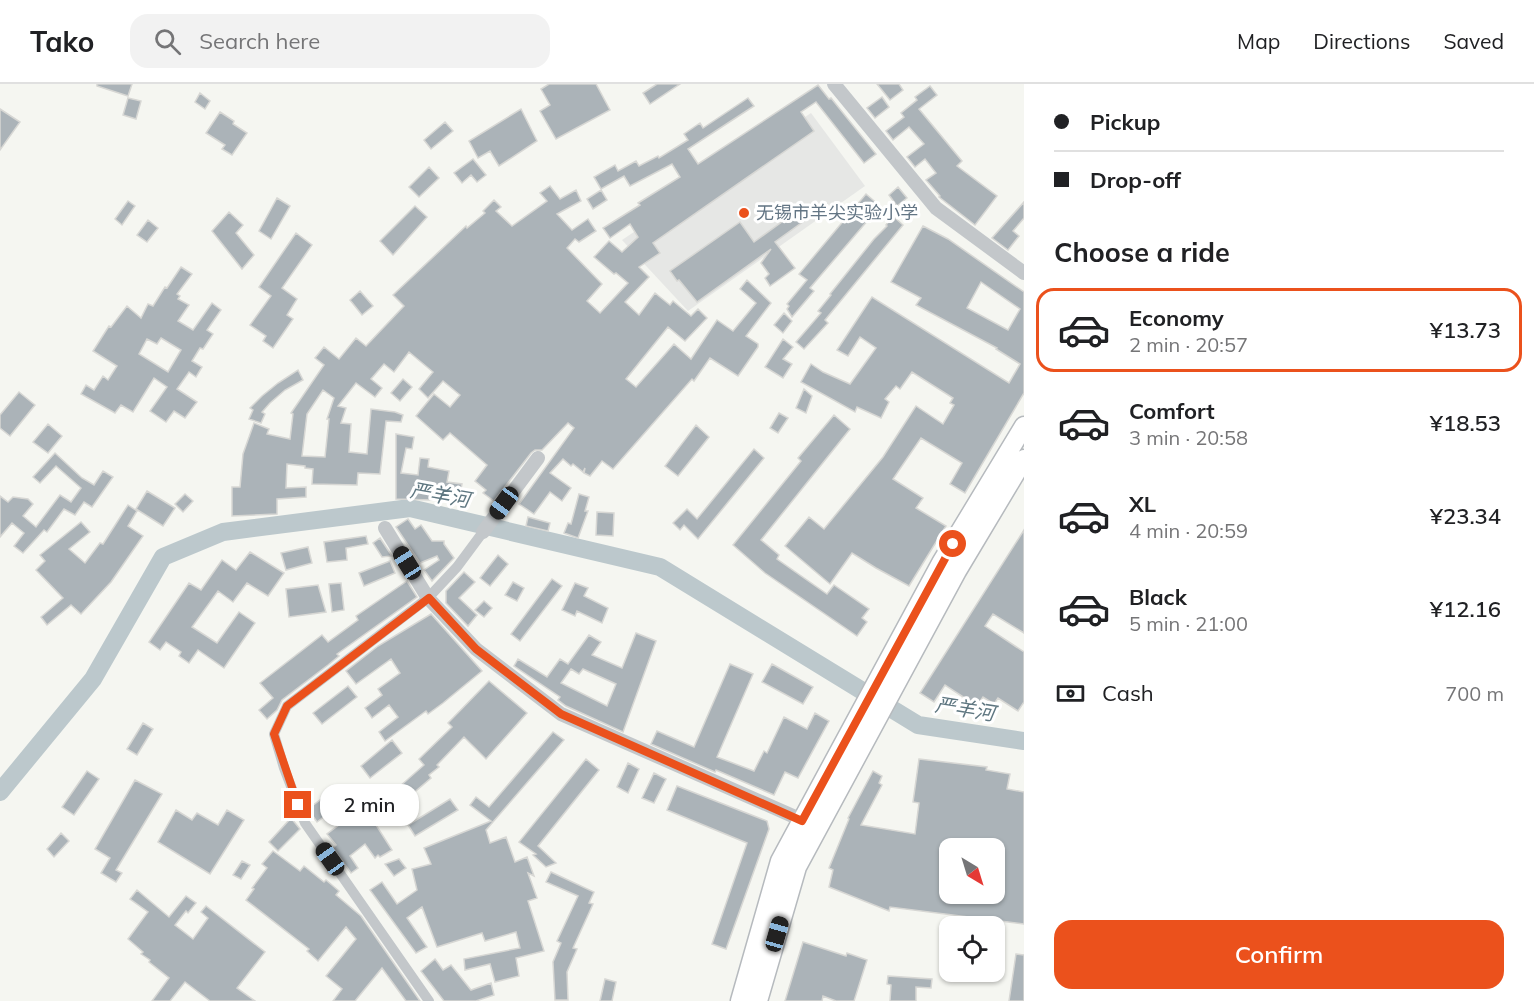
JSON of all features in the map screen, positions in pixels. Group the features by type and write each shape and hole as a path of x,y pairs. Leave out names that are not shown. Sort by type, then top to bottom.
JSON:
{"main road":[{"path":"895,667 941,564 1024,426"},
{"path":"758,1001 810,824 895,667 957,571 1024,459"},
{"path":"740,1001 780,861 810,824"}],"street":[{"path":"834,84 936,207 1024,273"},
{"path":"429,1001 305,823 274,734 287,706 429,598 457,567 538,458"},
{"path":"385,528 429,598 476,649 561,714 810,824"}],"shaded area":[{"name":"无锡市羊尖实验小学","path":"811,113 865,186 688,311 622,240"}],"building":[{"path":"97,84 132,84 128,96 97,86"},
{"path":"549,84 596,84 610,110 556,139 540,111 550,105 541,89"},
{"path":"657,84 680,84 650,104 643,93"},
{"path":"877,84 899,84 903,90 890,100"},
{"path":"818,85 876,154 864,163 816,102 801,112 814,131 653,243 660,253 639,267 649,277 625,302 639,315 655,293 670,305 673,301 691,316 698,309 707,318 685,341 668,327 626,379 636,387 674,344 691,359 717,320 733,331 756,303 740,289 747,280 771,303 746,336 758,344 758,347 738,376 710,358 694,381 692,379 613,469 602,461 590,476 584,473 585,468 583,472 563,459 550,473 571,488 562,501 550,492 534,514 519,504 574,428 568,423 542,450 535,450 531,453 494,501 483,493 486,490 475,481 487,465 450,433 443,440 416,416 434,394 450,407 460,395 443,381 428,398 419,389 433,372 409,352 394,372 384,364 371,379 382,388 375,397 356,383 338,406 346,408 341,423 351,424 349,452 367,454 371,409 403,415 401,422 386,421 380,474 358,473 357,485 312,484 313,469 287,464 286,488 306,487 306,497 277,499 277,514 232,516 232,487 240,487 243,454 254,423 269,429 267,434 290,439 293,414 291,413 324,365 315,358 324,347 339,359 356,338 366,346 404,306 393,295 466,226 467,228 485,213 483,211 494,200 501,207 496,211 512,226 547,201 540,193 550,186 560,199 576,190 581,201 557,214 572,230 588,219 596,231 579,242 575,239 567,248 602,284 587,301 600,313 628,283 594,257 609,241 622,252 638,237 630,224 610,238 603,228 680,177 672,164 630,186 624,176 601,189 594,177 615,165 618,171 636,161 639,166 658,156 659,158 688,140 684,134 700,123 703,128 748,98 754,106 688,149 698,164","holes":["323,390 334,398 327,419 329,419 325,457 302,456 307,414"]},
{"path":"930,86 937,95 919,109 962,161 957,166 997,196 975,225 939,197 926,180 936,173 925,159 915,167 907,157 924,144 909,127 893,140 886,131 904,117 901,113 917,100 915,97"},
{"path":"200,93 210,101 205,109 195,102"},
{"path":"882,97 889,107 875,118 867,108"},
{"path":"128,98 141,101 136,119 123,115"},
{"path":"0,109 20,122 0,150"},
{"path":"521,109 537,141 499,166 490,151 478,158 469,141"},
{"path":"220,112 247,133 232,155 222,149 225,145 206,133"},
{"path":"445,122 453,131 431,149 424,140"},
{"path":"473,159 486,175 477,182 471,175 462,183 454,173"},
{"path":"429,167 439,178 419,197 409,187"},
{"path":"898,187 907,198 897,206 889,195"},
{"path":"601,190 607,200 593,209 587,199"},
{"path":"866,194 880,206 810,288 814,291 792,317 787,304 807,280 799,274"},
{"path":"277,198 290,206 271,239 259,231"},
{"path":"128,201 135,206 122,225 115,219"},
{"path":"1024,202 1024,218 1013,231 1019,236 1008,250 992,238"},
{"path":"415,206 427,217 393,255 380,241"},
{"path":"797,211 804,221 775,242 795,268 770,286 765,278 769,274 761,263 771,249 697,302 670,271 740,222 754,242"},
{"path":"229,212 243,225 236,233 254,255 242,269 212,231"},
{"path":"893,216 903,225 825,320 828,323 804,349 796,342 821,313 818,311 830,294"},
{"path":"148,220 158,228 147,242 137,235"},
{"path":"923,226 948,239 1024,292 1024,393 965,493 950,484 962,463 921,438 893,479 923,498 916,508 946,526 909,586 852,553 830,584 785,546 809,517 824,529 883,457 916,406 943,424 954,405 950,403 953,398 912,372 900,389 896,386 885,399 889,402 881,418 857,407 855,412 801,382 811,364 850,384 876,348 860,337 848,356 837,350 872,297 1009,383 1020,364 997,348 916,305 921,298 891,282","holes":["981,282 1020,309 1008,330 967,308"]},
{"path":"296,233 312,245 282,288 297,299 287,315 293,319 273,348 263,341 266,336 250,325 271,296 259,287"},
{"path":"181,267 192,274 177,294 180,296 178,299 189,305 178,321 193,330 212,303 221,310 207,330 213,334 192,361 202,367 196,377 189,372 177,389 197,402 185,418 174,411 166,422 150,411 167,387 154,378 133,412 121,405 115,413 81,394 86,385 94,390 103,376 108,380 117,366 93,351 109,326 111,327 127,306 141,318 148,304 153,306 165,287 167,288","holes":["161,338 181,350 168,372 139,354 147,339 157,344"]},
{"path":"360,291 373,306 362,315 350,300"},
{"path":"784,313 792,321 783,333 774,325"},
{"path":"783,339 793,347 783,359 792,364 783,378 765,367"},
{"path":"298,370 303,380 285,390 270,403 262,412 265,414 261,423 249,419 253,410 250,408 262,396"},
{"path":"403,379 412,387 400,401 391,393"},
{"path":"804,389 812,396 806,413 796,408"},
{"path":"19,392 35,405 10,436 0,428 0,415"},
{"path":"779,413 788,418 778,433 770,428"},
{"path":"834,415 850,429 761,540 779,555 777,559 827,594 834,585 869,609 862,618 867,622 857,636 765,573 733,545 801,461 798,458"},
{"path":"48,424 62,436 48,453 33,442"},
{"path":"696,425 709,437 678,476 665,466"},
{"path":"396,434 414,437 412,449 406,448 401,473 418,475 420,458 429,459 428,467 449,471 447,482 462,484 460,494 432,488 432,500 396,499"},
{"path":"754,449 764,458 698,539 684,525 680,530 673,523 687,509 697,519"},
{"path":"55,453 82,478 94,485 103,471 113,477 92,507 84,502 75,515 64,509 47,532 44,530 23,553 14,546 24,533 12,523 0,537 0,496 8,502 13,497 28,499 33,504 23,516 36,527 60,495 71,502 81,488 56,466 40,483 33,477"},
{"path":"147,491 175,508 163,526 136,509"},
{"path":"185,494 193,501 183,512 175,504"},
{"path":"579,494 589,497 585,511 588,511 578,538 564,533 568,523 571,524"},
{"path":"128,505 137,511 128,526 143,536 111,582 81,614 71,605 47,625 41,617 63,598 36,570 45,561 40,555 81,522 90,532 69,549 85,563 100,543 103,544"},
{"path":"597,512 614,513 613,536 596,535"},
{"path":"528,517 550,523 548,531 526,526"},
{"path":"408,519 415,529 421,525 432,541 444,541 454,558 432,581 424,570 439,560 437,556 420,563 396,527"},
{"path":"1024,530 1024,633 993,614 985,626 1024,652 1024,702 1018,711 998,698 994,704 983,697 977,706 945,685 934,702 920,693"},
{"path":"366,536 368,544 346,548 347,560 327,562 324,542"},
{"path":"380,538 392,556 382,557 373,543"},
{"path":"308,547 312,563 286,570 281,553"},
{"path":"250,552 284,573 268,596 247,583 233,602 218,591 192,627 217,643 239,612 255,623 224,668 198,650 189,663 179,656 181,652 166,642 160,650 149,642 189,583 201,590 222,560 236,570"},
{"path":"498,555 508,564 490,586 480,578"},
{"path":"390,561 395,573 364,586 359,573"},
{"path":"464,572 475,582 459,598 477,615 468,626 446,603 446,591"},
{"path":"552,579 562,586 520,641 511,634"},
{"path":"407,581 417,597 337,654 339,656 282,700 277,710 267,719 259,710 273,698 260,683 322,635 328,642 358,620 356,616"},
{"path":"513,582 524,588 517,601 505,595"},
{"path":"341,583 344,610 332,612 329,584"},
{"path":"575,583 588,588 584,596 608,608 602,623 577,611 575,616 562,610"},
{"path":"318,585 326,612 289,617 286,589"},
{"path":"484,601 492,608 484,617 475,610"},
{"path":"431,614 482,671 428,714 426,711 385,741 379,732 398,717 389,705 372,718 365,708 382,695 378,689 400,673 391,659 356,684 346,671 378,646"},
{"path":"636,633 656,641 623,732 566,706 558,700 560,697 514,666 518,659 547,677 560,659 568,664 589,635 601,642 592,655 622,668","holes":["571,669 579,674 583,669 616,684 607,706 561,683"]},
{"path":"730,664 753,674 717,757 754,771 764,751 767,753 784,717 807,729 815,713 829,721 798,778 785,772 774,795 651,744 657,731 694,747"},
{"path":"772,664 813,687 803,704 762,682"},
{"path":"489,681 527,713 486,759 464,737 437,765 439,767 429,775 431,778 376,825 392,850 375,858 365,844 350,856 358,868 351,873 333,848 336,845 327,834 377,796 382,802 424,765 419,759 452,727 448,723"},
{"path":"348,686 357,697 322,724 313,713"},
{"path":"143,723 153,729 137,755 127,749"},
{"path":"553,732 564,740 486,830 490,843 506,837 515,862 527,857 534,876 528,873 537,898 528,901 544,951 516,958 519,976 495,982 490,964 465,970 464,959 520,948 516,932 485,941 482,933 437,947 422,907 407,918 427,947 416,953 370,890 382,882 397,904 417,890 412,869 431,864 424,848 491,821 470,805 476,797 489,807"},
{"path":"392,740 402,753 370,778 361,766"},
{"path":"586,759 599,770 538,846 556,863 546,867 533,855 536,854 519,842"},
{"path":"919,759 987,767 986,770 1010,774 1007,789 1024,792 1024,924 1005,922 1005,916 961,916 890,907 889,911 829,887 833,870 829,868 848,818 873,771 882,776 879,783 882,785 861,825 915,834 919,803 913,802"},
{"path":"628,763 639,769 628,793 617,787"},
{"path":"87,771 99,779 74,815 62,807"},
{"path":"654,773 666,779 654,803 642,798"},
{"path":"135,780 162,794 116,870 122,873 116,882 101,873 110,858 95,849"},
{"path":"677,786 767,821 769,829 726,949 712,944 747,843 667,810"},
{"path":"336,788 345,801 317,822 308,809"},
{"path":"450,799 458,810 415,836 408,825"},
{"path":"176,810 192,820 197,813 218,825 227,810 244,820 210,874 158,842"},
{"path":"291,818 300,829 278,851 269,842"},
{"path":"61,833 69,841 54,857 47,849"},
{"path":"273,851 300,871 304,866 339,891 336,895 361,916 420,1001 406,1001 382,968 355,1001 333,1001 342,989 326,976 356,939 346,927 318,961 307,951 309,949 246,900 267,868 262,864"},
{"path":"399,859 406,868 394,876 385,864"},
{"path":"242,861 250,865 241,879 233,875"},
{"path":"551,872 594,892 589,903 593,904 573,948 577,949 567,972 568,1000 555,1000 553,962 561,943 557,941 578,896 546,882"},
{"path":"137,890 169,917 186,896 196,903 175,925 193,939 208,918 201,912 206,906 265,952 237,988 255,1001 210,1001 185,982 170,1001 152,1001 169,978 149,962 150,960 141,954 143,952 128,939 148,912 130,899"},
{"path":"803,942 846,956 847,953 867,960 854,1001 836,1001 823,996 822,1001 785,1001"},
{"path":"1016,954 1024,955 1024,1001 1009,1001"},
{"path":"435,959 443,970 451,965 471,990 491,983 494,995 476,1001 444,1001 421,971"},
{"path":"888,976 932,979 931,988 916,987 916,1001 890,1001 891,985 887,984"},
{"path":"605,979 616,982 612,1001 600,1001"}],"waterway":[{"name":"严羊河","path":"0,792 93,679 163,557 223,532 410,508 660,567 918,725 1024,741"}],"place":[{"name":"无锡市羊尖实验小学","path":"744,213"}],"route":[{"path":"298,805 274,734 287,706 429,598 476,649 561,714 802,821 953,544"}]}
